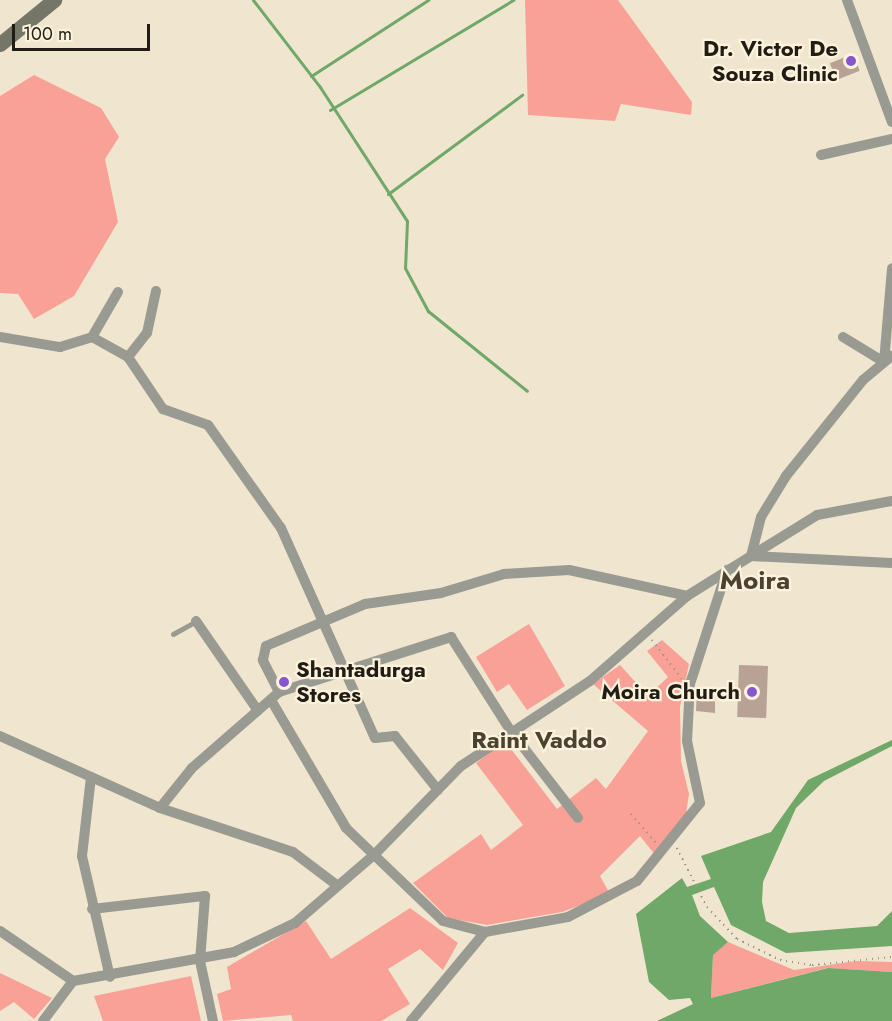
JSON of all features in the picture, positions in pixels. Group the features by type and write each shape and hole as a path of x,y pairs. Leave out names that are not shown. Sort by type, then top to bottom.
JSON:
{"main road":[{"path":"0,44 54,0"}],"street":[{"path":"848,0 892,122"},
{"path":"821,155 892,139"},
{"path":"751,556 761,517 786,476 888,359 892,268"},
{"path":"128,357 147,333 156,291"},
{"path":"0,337 60,347 92,337 118,292"},
{"path":"92,337 128,357 163,409 208,425 252,481 281,528 375,738 395,736 438,790"},
{"path":"843,337 888,359"},
{"path":"0,931 73,981 200,961 234,952 295,923 375,854 438,790 510,730 590,681 648,633 687,596 817,515 892,501"},
{"path":"751,556 892,563"},
{"path":"687,596 569,570 504,574 320,619 266,646 263,660 275,696 346,828 375,854 408,892 444,921 485,932 568,917 638,881 665,853 700,803 687,741 690,684 727,570"},
{"path":"196,621 258,711"},
{"path":"160,808 192,768 275,696 345,670 451,637 510,730 579,818"},
{"path":"0,736 160,808 292,852 338,886"},
{"path":"91,777 82,856 92,909 110,976"},
{"path":"92,909 205,896 200,961 213,1021"},
{"path":"411,1021 485,932"},
{"path":"43,1021 73,981"}],"lane":[{"path":"173,634 196,621"}],"path":[{"path":"648,633 675,674 690,684"},
{"path":"631,814 665,853"},
{"path":"674,841 707,907 737,939 780,960 812,965 892,957"}],"shaded area":[{"path":"525,0 618,0 692,102 691,115 621,104 615,121 528,115"},
{"path":"34,75 101,108 119,137 105,159 118,222 74,296 34,319 18,294 0,293 0,96"},
{"path":"529,624 565,686 527,710 509,684 497,692 476,657"},
{"path":"662,640 689,664 680,707 681,761 689,794 686,814 656,856 640,836 600,876 610,894 562,912 487,925 448,918 413,883 481,834 491,850 523,825 476,763 505,741 557,809 596,778 606,789 648,731 593,684 620,665 648,696 668,677 647,651"},
{"path":"892,740 892,746 824,781 796,808 763,882 762,902 766,921 789,933 877,926 892,911 892,946 786,953 731,925 714,887 692,895 700,916 728,942 713,955 711,998 828,968 892,972 892,1021 657,1021 693,1004 690,998 669,1000 649,982 636,914 682,878 687,887 711,879 701,856 771,832 808,780"},
{"path":"410,908 458,943 443,970 420,949 388,969 410,1004 381,1021 293,1021 291,1015 223,1021 217,994 231,989 227,967 306,921 331,959"},
{"path":"728,942 794,970 856,961 892,962 892,972 827,968 711,998 713,954"},
{"path":"0,973 52,998 34,1019 14,1002 0,1011"},
{"path":"191,976 201,1021 103,1021 94,996"}],"building":[{"path":"853,54 860,71 837,80 830,63"},
{"name":"Moira Church","path":"739,665 768,666 766,718 737,717"},
{"path":"697,688 715,690 715,713 696,711"}],"waterway":[{"path":"253,0 320,87 407,221 405,268 428,311 527,391"},
{"path":"311,76 428,0"},
{"path":"330,110 513,0"},
{"path":"388,194 522,95"}],"place":[{"name":"Dr. Victor De Souza Clinic","path":"851,61"},
{"name":"Shantadurga Stores","path":"284,682"},
{"name":"Moira Church","path":"752,692"}],"district":[{"name":"Moira","path":"755,581"},
{"name":"Raint Vaddo","path":"539,740"}]}
